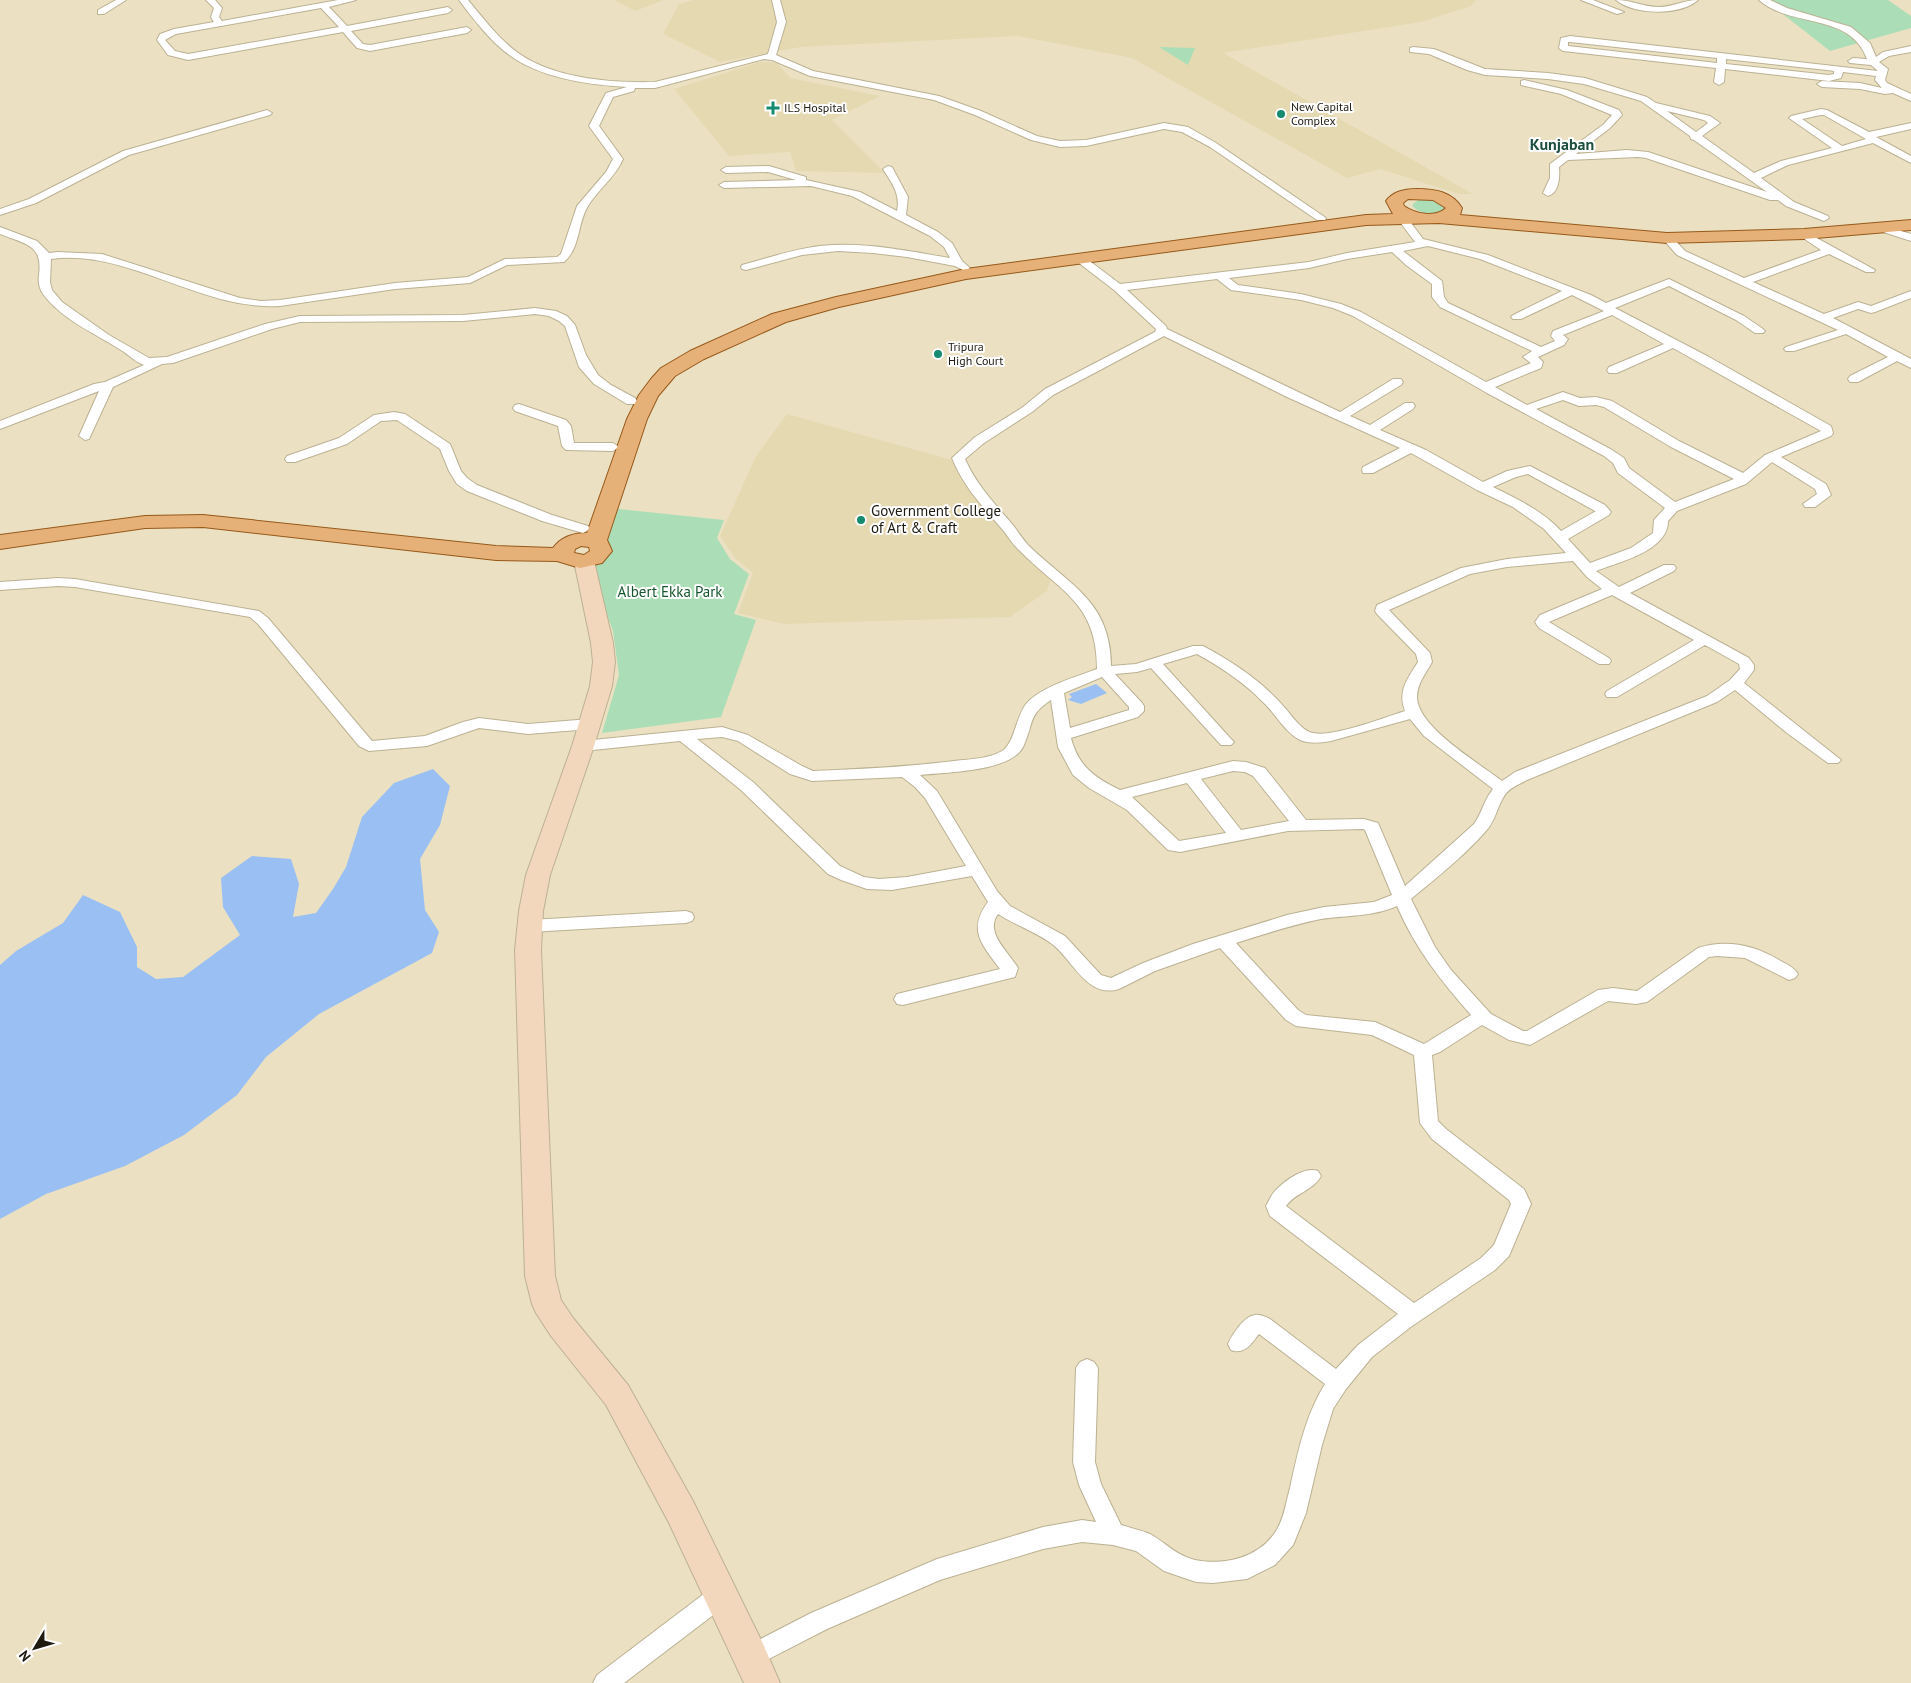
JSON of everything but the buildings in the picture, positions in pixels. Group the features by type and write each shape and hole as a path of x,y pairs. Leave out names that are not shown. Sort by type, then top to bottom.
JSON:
{"main road":[{"path":"581,545 613,447 631,401 640,384 673,357 768,312 962,266 1357,214 1394,201 1404,195 1412,194 1430,194 1492,214 1655,228 1706,228 1911,211"},
{"path":"1440,218 1453,212 1454,208 1447,200"},
{"path":"1394,201 1397,209 1410,218"},
{"path":"581,545 649,395 668,372 735,336 806,309 966,274 1366,220 1440,218 1667,238 1804,234 1911,225"},
{"path":"0,542 145,522 203,521 496,553 581,545"}],"street":[{"path":"101,12 122,0"},
{"path":"210,0 218,8 215,17 220,24"},
{"path":"352,0 168,33 163,36 162,40 171,54 177,57 188,57 345,29 458,20 486,26"},
{"path":"438,0 458,20"},
{"path":"463,0 517,56 532,64 595,81 639,86"},
{"path":"771,57 782,27 782,11 776,0"},
{"path":"1585,0 1620,12"},
{"path":"1620,0 1659,10 1674,9 1694,0"},
{"path":"1763,0 1784,10 1848,29 1867,46 1873,62"},
{"path":"323,5 360,46 370,48 458,20"},
{"path":"1839,69 1838,76 1829,78 1628,57 1562,48 1564,40 1568,39 1722,57 1839,69 1881,74"},
{"path":"1628,57 1632,46"},
{"path":"1873,62 1886,54 1911,48"},
{"path":"1413,50 1431,51 1470,68 1505,74 1548,76 1585,81 1636,96 1651,104 1694,137 1790,204"},
{"path":"45,258 58,255 102,257 238,301 261,304 309,300 395,286 470,280 505,262 560,260 565,257 571,246 579,213 618,159 618,156 594,126 609,95 639,86 680,79 750,58 771,57 810,73 936,98 978,113 1034,138 1060,144 1086,143 1164,126 1185,129 1213,145 1321,218"},
{"path":"1719,82 1722,57"},
{"path":"1793,57 1873,62 1884,69 1880,80 1884,85 1911,98"},
{"path":"1505,74 1506,77 1512,80 1564,92 1616,112 1617,115 1607,126 1554,166 1555,178 1548,193"},
{"path":"1763,79 1860,86 1886,91 1895,90"},
{"path":"1651,104 1707,118 1715,123 1694,137"},
{"path":"1839,148 1794,118 1824,112 1911,160"},
{"path":"0,212 27,204 126,153 267,113"},
{"path":"1756,179 1756,176 1763,171 1781,163 1911,126"},
{"path":"1564,157 1589,158 1627,153 1648,155 1790,204 1824,218"},
{"path":"726,170 770,169 811,183 856,194 934,234 948,245 962,266"},
{"path":"888,169 905,199 905,207 900,216"},
{"path":"724,186 811,183"},
{"path":"1410,218 1420,242 1484,256 1572,290 1713,364 1827,429 1827,433 1821,437 1772,457 1744,479 1672,508 1661,520 1662,530 1658,536 1642,547 1588,569"},
{"path":"1878,227 1911,238"},
{"path":"0,230 33,243 44,254 44,282 47,291 58,304 140,359 157,362"},
{"path":"1804,234 1830,250 1870,270"},
{"path":"1667,238 1681,253 1824,318 1911,364"},
{"path":"1118,288 1309,265 1340,257 1425,244"},
{"path":"746,267 806,252 829,249 883,252 962,266"},
{"path":"1395,249 1410,263 1435,278 1438,283 1438,297 1444,305 1540,351"},
{"path":"1743,282 1830,250"},
{"path":"905,772 921,783 931,795 991,895 1004,910 1059,940 1095,979 1103,984 1113,985 1149,967 1223,940 1293,919 1324,913 1377,908 1402,897 1432,873 1480,828 1488,816 1495,797 1502,788 1521,776 1712,699 1735,684 1747,670 1747,665 1615,592 1588,569 1549,526 1518,504 1410,448 1284,391 1162,330 1118,288 1079,258"},
{"path":"1218,275 1235,288 1301,296 1357,314 1608,453 1619,461 1624,470 1666,501 1672,508"},
{"path":"1486,387 1537,365 1529,357 1560,343 1562,339 1557,336 1557,333 1669,282 1740,318 1759,330"},
{"path":"1517,317 1572,290"},
{"path":"1824,318 1858,305 1871,310 1911,294"},
{"path":"0,425 98,387 108,385 157,362 269,326 300,319 428,319 535,311 552,312 562,316 569,322 583,362 594,379 631,401"},
{"path":"1104,671 1106,657 1103,642 1095,619 1086,604 1066,582 1024,549 975,491 965,475 958,458 974,443 1038,402 1049,392 1160,334 1162,330"},
{"path":"1790,349 1848,330"},
{"path":"1612,370 1672,344"},
{"path":"1854,378 1897,357"},
{"path":"1342,416 1398,382"},
{"path":"85,436 108,385"},
{"path":"1526,409 1563,396 1579,402 1596,401 1608,404 1682,448 1744,479"},
{"path":"1371,430 1409,406"},
{"path":"520,408 562,423 565,426 568,446 570,447 613,447"},
{"path":"292,459 343,440 378,418 387,416 401,417 446,447 454,471 462,481 472,488 547,518 581,545 602,643 604,662 601,686 587,735 538,875 531,911 528,950 540,1276 547,1304 562,1327 617,1395 681,1512 751,1656 762,1683"},
{"path":"1368,470 1410,448"},
{"path":"1772,457 1821,487 1824,495 1810,504"},
{"path":"1482,487 1512,474 1530,470 1600,508 1604,512 1561,537"},
{"path":"1502,788 1420,725 1414,713 1409,695 1410,688 1424,662 1423,653 1382,611 1382,608 1466,570 1507,563 1577,556"},
{"path":"1604,661 1542,622 1545,618 1615,592 1669,568"},
{"path":"0,586 75,582 254,614 262,621 278,643 358,736 370,746 427,741 479,722 587,735 682,735 722,732 743,738 796,770 812,776 905,772 993,761 1009,754 1016,746 1026,715 1032,706 1056,691 1104,671 1132,669 1192,650 1203,652 1260,691 1290,723 1310,738 1318,739 1356,730 1414,713"},
{"path":"1612,694 1704,640"},
{"path":"1154,663 1226,742"},
{"path":"1064,735 1134,714 1136,711 1137,706 1104,671"},
{"path":"1735,684 1832,760"},
{"path":"1056,691 1060,703 1066,747 1081,774 1097,787 1132,805 1174,846 1180,847 1288,826 1364,824 1372,827 1409,914 1428,950 1445,974 1485,1019 1519,1038 1530,1038 1604,995 1641,997 1704,952 1717,949 1741,951 1763,957 1788,974"},
{"path":"682,735 746,786 834,870 848,877 868,883 883,884 911,882 976,870"},
{"path":"1117,796 1233,766 1252,768 1259,772 1302,826"},
{"path":"1191,777 1236,836"},
{"path":"904,999 1009,973 1009,968 989,939 986,930 986,919 997,902"},
{"path":"530,926 686,917"},
{"path":"1223,940 1292,1015 1302,1021 1375,1029 1423,1051 1434,1047 1479,1018 1485,1019"},
{"path":"751,1656 819,1621 936,1570 1043,1538 1082,1531 1113,1534 1142,1542 1172,1562 1196,1571 1213,1572 1247,1568 1267,1557 1284,1538 1295,1513 1311,1445 1323,1406 1338,1382 1365,1352 1413,1314 1488,1264 1502,1250 1521,1204 1517,1195 1439,1134 1429,1123 1423,1051"},
{"path":"1310,1176 1283,1195 1276,1206 1277,1210 1413,1314"},
{"path":"1238,1344 1251,1326 1256,1323 1263,1325 1338,1382"},
{"path":"1087,1368 1084,1462 1090,1485 1113,1534"},
{"path":"606,1683 722,1595"}],"shaded area":[{"path":"614,0 664,0 635,11"},
{"name":"New Capital Complex","path":"694,0 1476,0 1471,6 1421,22 1223,53 1473,194 1459,194 1380,169 1347,178 1132,58 1018,36 801,47 720,62 663,34 679,4"},
{"name":"ILS Hospital","path":"760,62 777,63 790,78 880,96 832,120 885,173 796,171 790,152 729,156 674,89"},
{"name":"Government College of Art & Craft","path":"787,414 952,460 980,505 1022,553 1051,578 1047,591 1010,617 784,624 738,613 753,573 735,558 720,536 756,456"}],"green space":[{"path":"1765,0 1888,0 1911,16 1911,28 1830,51"},
{"path":"1159,47 1195,48 1188,65"},
{"path":"1431,199 1448,208 1429,214 1420,212 1412,205 1418,200"},
{"name":"Albert Ekka Park","path":"609,508 724,520 717,538 730,559 749,574 734,614 756,620 721,717 602,733 619,675 613,631 591,571 590,550"}],"water":[{"path":"1096,684 1107,693 1081,704 1068,700 1072,697 1069,694"},
{"path":"433,769 450,786 440,825 420,859 425,910 439,932 432,953 319,1014 266,1057 237,1095 184,1135 125,1166 46,1194 0,1219 0,965 16,951 63,923 83,895 120,912 137,947 137,967 156,979 183,977 240,935 223,907 221,878 252,856 291,859 299,884 293,917 316,913 346,867 362,817 394,783"}],"place":[{"name":"ILS Hospital","path":"773,108"},
{"name":"New Capital Complex","path":"1281,114"},
{"name":"Tripura High Court","path":"938,354"},
{"name":"Government College of Art & Craft","path":"861,520"}],"district":[{"name":"Kunjaban","path":"1562,144"}]}
